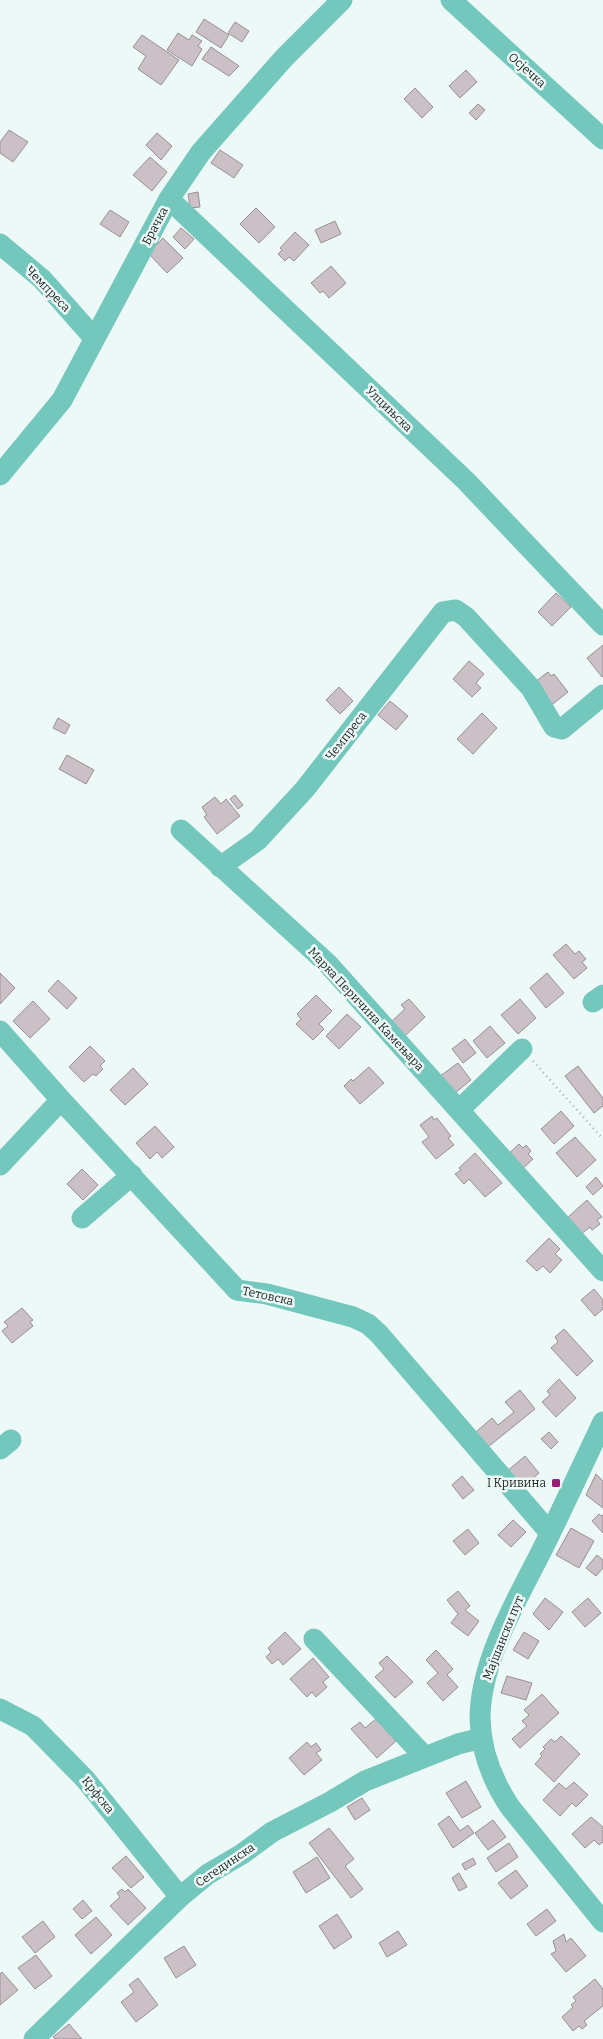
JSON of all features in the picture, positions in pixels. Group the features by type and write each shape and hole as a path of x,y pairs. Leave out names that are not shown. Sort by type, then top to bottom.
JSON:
{"street":[{"name":"Брачка","path":"0,475 62,400 169,199 201,152 284,58 342,0"},
{"name":"Осјечка","path":"451,0 603,139"},
{"name":"Улцињска","path":"169,199 466,481 603,626"},
{"name":"Чемпреса","path":"0,244 42,280 94,338"},
{"name":"Чемпреса","path":"220,867 258,840 306,789 443,612 456,610 466,617 531,688 554,727 562,729 569,725 603,695"},
{"name":"Марка Перичина Камењара","path":"181,830 328,964 603,1271"},
{"name":"Тетовска","path":"0,1031 61,1100 237,1290 267,1294 353,1318 368,1324 379,1334 550,1533"},
{"path":"459,1110 522,1049"},
{"path":"0,1165 61,1100"},
{"path":"82,1218 132,1175"},
{"name":"Мајшански пут","path":"603,1422 507,1621 482,1691 480,1718 487,1762 501,1794 603,1922"},
{"path":"314,1639 425,1757"},
{"name":"Крфска","path":"0,1709 33,1726 85,1779 180,1898"},
{"name":"Сегединска","path":"34,2039 180,1898 208,1874 242,1854 272,1832 330,1802 365,1781 458,1744 482,1738"}],"path":[{"path":"522,1049 603,1139"}],"building":[{"path":"204,19 229,35 221,48 196,32"},
{"path":"235,22 249,31 242,42 228,33"},
{"path":"178,33 189,40 192,35 202,41 198,46 202,49 192,66 167,50"},
{"path":"142,35 179,60 161,85 138,69 146,56 133,47"},
{"path":"211,47 239,66 229,76 202,59"},
{"path":"466,70 477,82 460,98 449,86"},
{"path":"415,88 433,107 422,118 404,99"},
{"path":"478,104 485,110 476,120 469,113"},
{"path":"9,130 28,142 13,162 0,153 0,142"},
{"path":"157,133 172,146 161,160 146,145"},
{"path":"220,150 243,165 234,178 211,163"},
{"path":"150,157 167,172 152,191 133,175"},
{"path":"198,192 200,207 190,208 188,194"},
{"path":"256,208 275,227 259,243 240,224"},
{"path":"110,210 129,222 120,237 100,224"},
{"path":"335,221 341,234 321,243 315,230"},
{"path":"181,228 194,239 185,249 173,237"},
{"path":"295,232 309,245 294,261 289,257 285,261 278,254 282,250 280,248"},
{"path":"163,238 183,258 167,273 148,253"},
{"path":"331,266 346,283 329,298 323,291 320,293 311,283"},
{"path":"556,593 571,607 552,626 538,612"},
{"path":"603,645 603,676 602,677 587,658"},
{"path":"469,661 484,674 476,683 481,688 472,697 453,679"},
{"path":"548,672 551,676 554,674 568,692 549,707 531,685"},
{"path":"339,687 353,701 340,714 326,700"},
{"path":"390,701 408,716 396,730 378,715"},
{"path":"482,713 497,728 473,754 457,739"},
{"path":"58,718 70,725 65,734 53,728"},
{"path":"67,755 94,770 86,784 59,769"},
{"path":"235,795 243,805 238,809 230,799"},
{"path":"215,797 221,804 226,799 240,816 217,834 204,817 207,815 202,807"},
{"path":"566,944 575,954 579,951 586,959 582,962 587,968 574,979 553,955"},
{"path":"0,973 15,988 0,1004"},
{"path":"547,973 564,993 546,1008 530,988"},
{"path":"58,980 77,998 67,1009 48,991"},
{"path":"316,995 332,1011 319,1024 324,1029 313,1040 296,1024 301,1019 297,1014"},
{"path":"409,999 425,1017 405,1036 392,1021 405,1009 401,1005"},
{"path":"520,999 536,1018 518,1034 501,1015"},
{"path":"33,1001 50,1019 30,1038 13,1021"},
{"path":"347,1014 361,1027 339,1049 326,1036"},
{"path":"490,1026 505,1043 487,1058 473,1041"},
{"path":"465,1039 476,1053 463,1063 452,1049"},
{"path":"90,1046 105,1061 100,1066 103,1069 96,1076 93,1074 84,1082 69,1067"},
{"path":"458,1063 471,1080 450,1097 436,1079"},
{"path":"578,1066 603,1098 603,1106 594,1113 565,1076"},
{"path":"369,1067 384,1083 360,1104 344,1086"},
{"path":"133,1068 148,1084 125,1105 110,1090"},
{"path":"561,1111 574,1126 554,1144 541,1129"},
{"path":"432,1116 434,1120 437,1118 451,1136 448,1138 454,1145 436,1159 422,1142 429,1137 420,1125"},
{"path":"155,1126 174,1147 162,1158 157,1152 150,1159 136,1143"},
{"path":"575,1137 596,1160 577,1177 556,1153"},
{"path":"519,1144 523,1148 526,1145 531,1151 528,1154 533,1159 518,1173 504,1158"},
{"path":"475,1153 502,1183 485,1197 469,1179 464,1184 455,1174 461,1170 459,1168"},
{"path":"82,1169 98,1185 83,1200 67,1184"},
{"path":"596,1177 603,1186 593,1195 586,1187"},
{"path":"587,1200 602,1217 597,1220 600,1224 592,1230 590,1227 581,1234 567,1218"},
{"path":"549,1238 560,1249 555,1254 562,1260 550,1273 543,1266 537,1271 526,1261"},
{"path":"594,1289 603,1300 603,1309 595,1316 581,1300"},
{"path":"22,1308 33,1320 30,1322 33,1326 12,1343 2,1331 8,1326 4,1322"},
{"path":"564,1329 593,1361 577,1376 551,1348 558,1342 555,1337"},
{"path":"559,1379 576,1398 556,1417 542,1402 550,1395 547,1391"},
{"path":"520,1390 535,1409 488,1447 476,1432 492,1418 498,1425 514,1412 505,1402"},
{"path":"549,1432 558,1442 551,1449 541,1439"},
{"path":"525,1456 539,1473 521,1489 506,1472"},
{"path":"596,1474 603,1481 603,1508 586,1495"},
{"path":"462,1476 474,1490 463,1499 452,1485"},
{"path":"599,1514 603,1515 603,1533 592,1521"},
{"path":"513,1520 526,1532 511,1547 498,1535"},
{"path":"571,1528 594,1541 579,1568 556,1555"},
{"path":"468,1529 479,1543 465,1555 453,1541"},
{"path":"597,1555 603,1560 603,1568 596,1576 586,1568"},
{"path":"458,1591 470,1606 465,1610 479,1621 468,1636 451,1623 458,1614 447,1600"},
{"path":"545,1598 563,1612 549,1630 533,1614"},
{"path":"588,1598 601,1613 585,1627 572,1612"},
{"path":"285,1632 301,1649 283,1665 278,1659 272,1664 266,1657 271,1652 268,1648"},
{"path":"524,1632 539,1641 528,1659 513,1650"},
{"path":"436,1650 453,1669 447,1675 458,1687 443,1701 427,1683 438,1673 426,1660"},
{"path":"387,1656 413,1682 395,1698 375,1677 384,1669 379,1663"},
{"path":"313,1658 329,1677 323,1682 327,1687 316,1697 312,1692 307,1697 290,1679"},
{"path":"507,1676 532,1683 526,1700 501,1693"},
{"path":"542,1694 559,1713 520,1748 512,1739 527,1726 522,1721 529,1715 524,1710"},
{"path":"376,1719 396,1741 377,1758 351,1729 360,1722 365,1728"},
{"path":"561,1736 580,1754 554,1782 535,1764 542,1756 540,1754 545,1749 543,1747 551,1739 555,1742"},
{"path":"307,1742 311,1747 316,1743 321,1750 316,1753 322,1760 304,1775 289,1758"},
{"path":"466,1781 481,1807 462,1818 446,1793"},
{"path":"574,1782 588,1795 576,1807 572,1803 560,1816 543,1800 559,1783 566,1789"},
{"path":"362,1798 370,1810 355,1820 347,1807"},
{"path":"449,1816 460,1831 468,1825 474,1833 453,1848 438,1824"},
{"path":"591,1817 603,1827 603,1842 599,1845 594,1840 585,1848 572,1834"},
{"path":"493,1820 506,1837 488,1850 475,1833"},
{"path":"329,1828 354,1859 345,1866 363,1889 351,1898 309,1843"},
{"path":"509,1843 518,1857 496,1872 487,1858"},
{"path":"126,1856 144,1877 131,1888 112,1868"},
{"path":"317,1857 330,1878 306,1893 293,1872"},
{"path":"473,1858 476,1864 465,1870 462,1864"},
{"path":"516,1870 528,1886 511,1899 498,1883"},
{"path":"459,1873 467,1887 459,1891 452,1878"},
{"path":"122,1889 125,1892 128,1889 146,1908 128,1925 110,1906 120,1897 117,1893"},
{"path":"83,1900 92,1911 82,1919 73,1909"},
{"path":"547,1909 556,1921 536,1936 527,1924"},
{"path":"337,1914 352,1937 334,1949 319,1926"},
{"path":"96,1917 112,1935 91,1954 75,1935"},
{"path":"43,1921 55,1937 35,1953 22,1937"},
{"path":"398,1931 407,1945 387,1957 379,1943"},
{"path":"564,1934 566,1942 571,1938 586,1956 566,1972 551,1954 556,1951 553,1941"},
{"path":"184,1946 196,1965 176,1978 164,1958"},
{"path":"36,1955 52,1976 35,1989 18,1968"},
{"path":"2,1972 18,1990 0,2005 0,1974"},
{"path":"138,1978 158,2005 136,2022 121,2002 134,1992 129,1985"},
{"path":"595,1979 603,1989 603,2006 584,2021 587,2025 582,2029 579,2026 573,2031 562,2017 573,2007 571,2005 576,2001 573,1997"},
{"path":"69,2024 82,2039 55,2039 53,2037"}],"place":[{"name":"I Кривина","path":"556,1483"}]}
